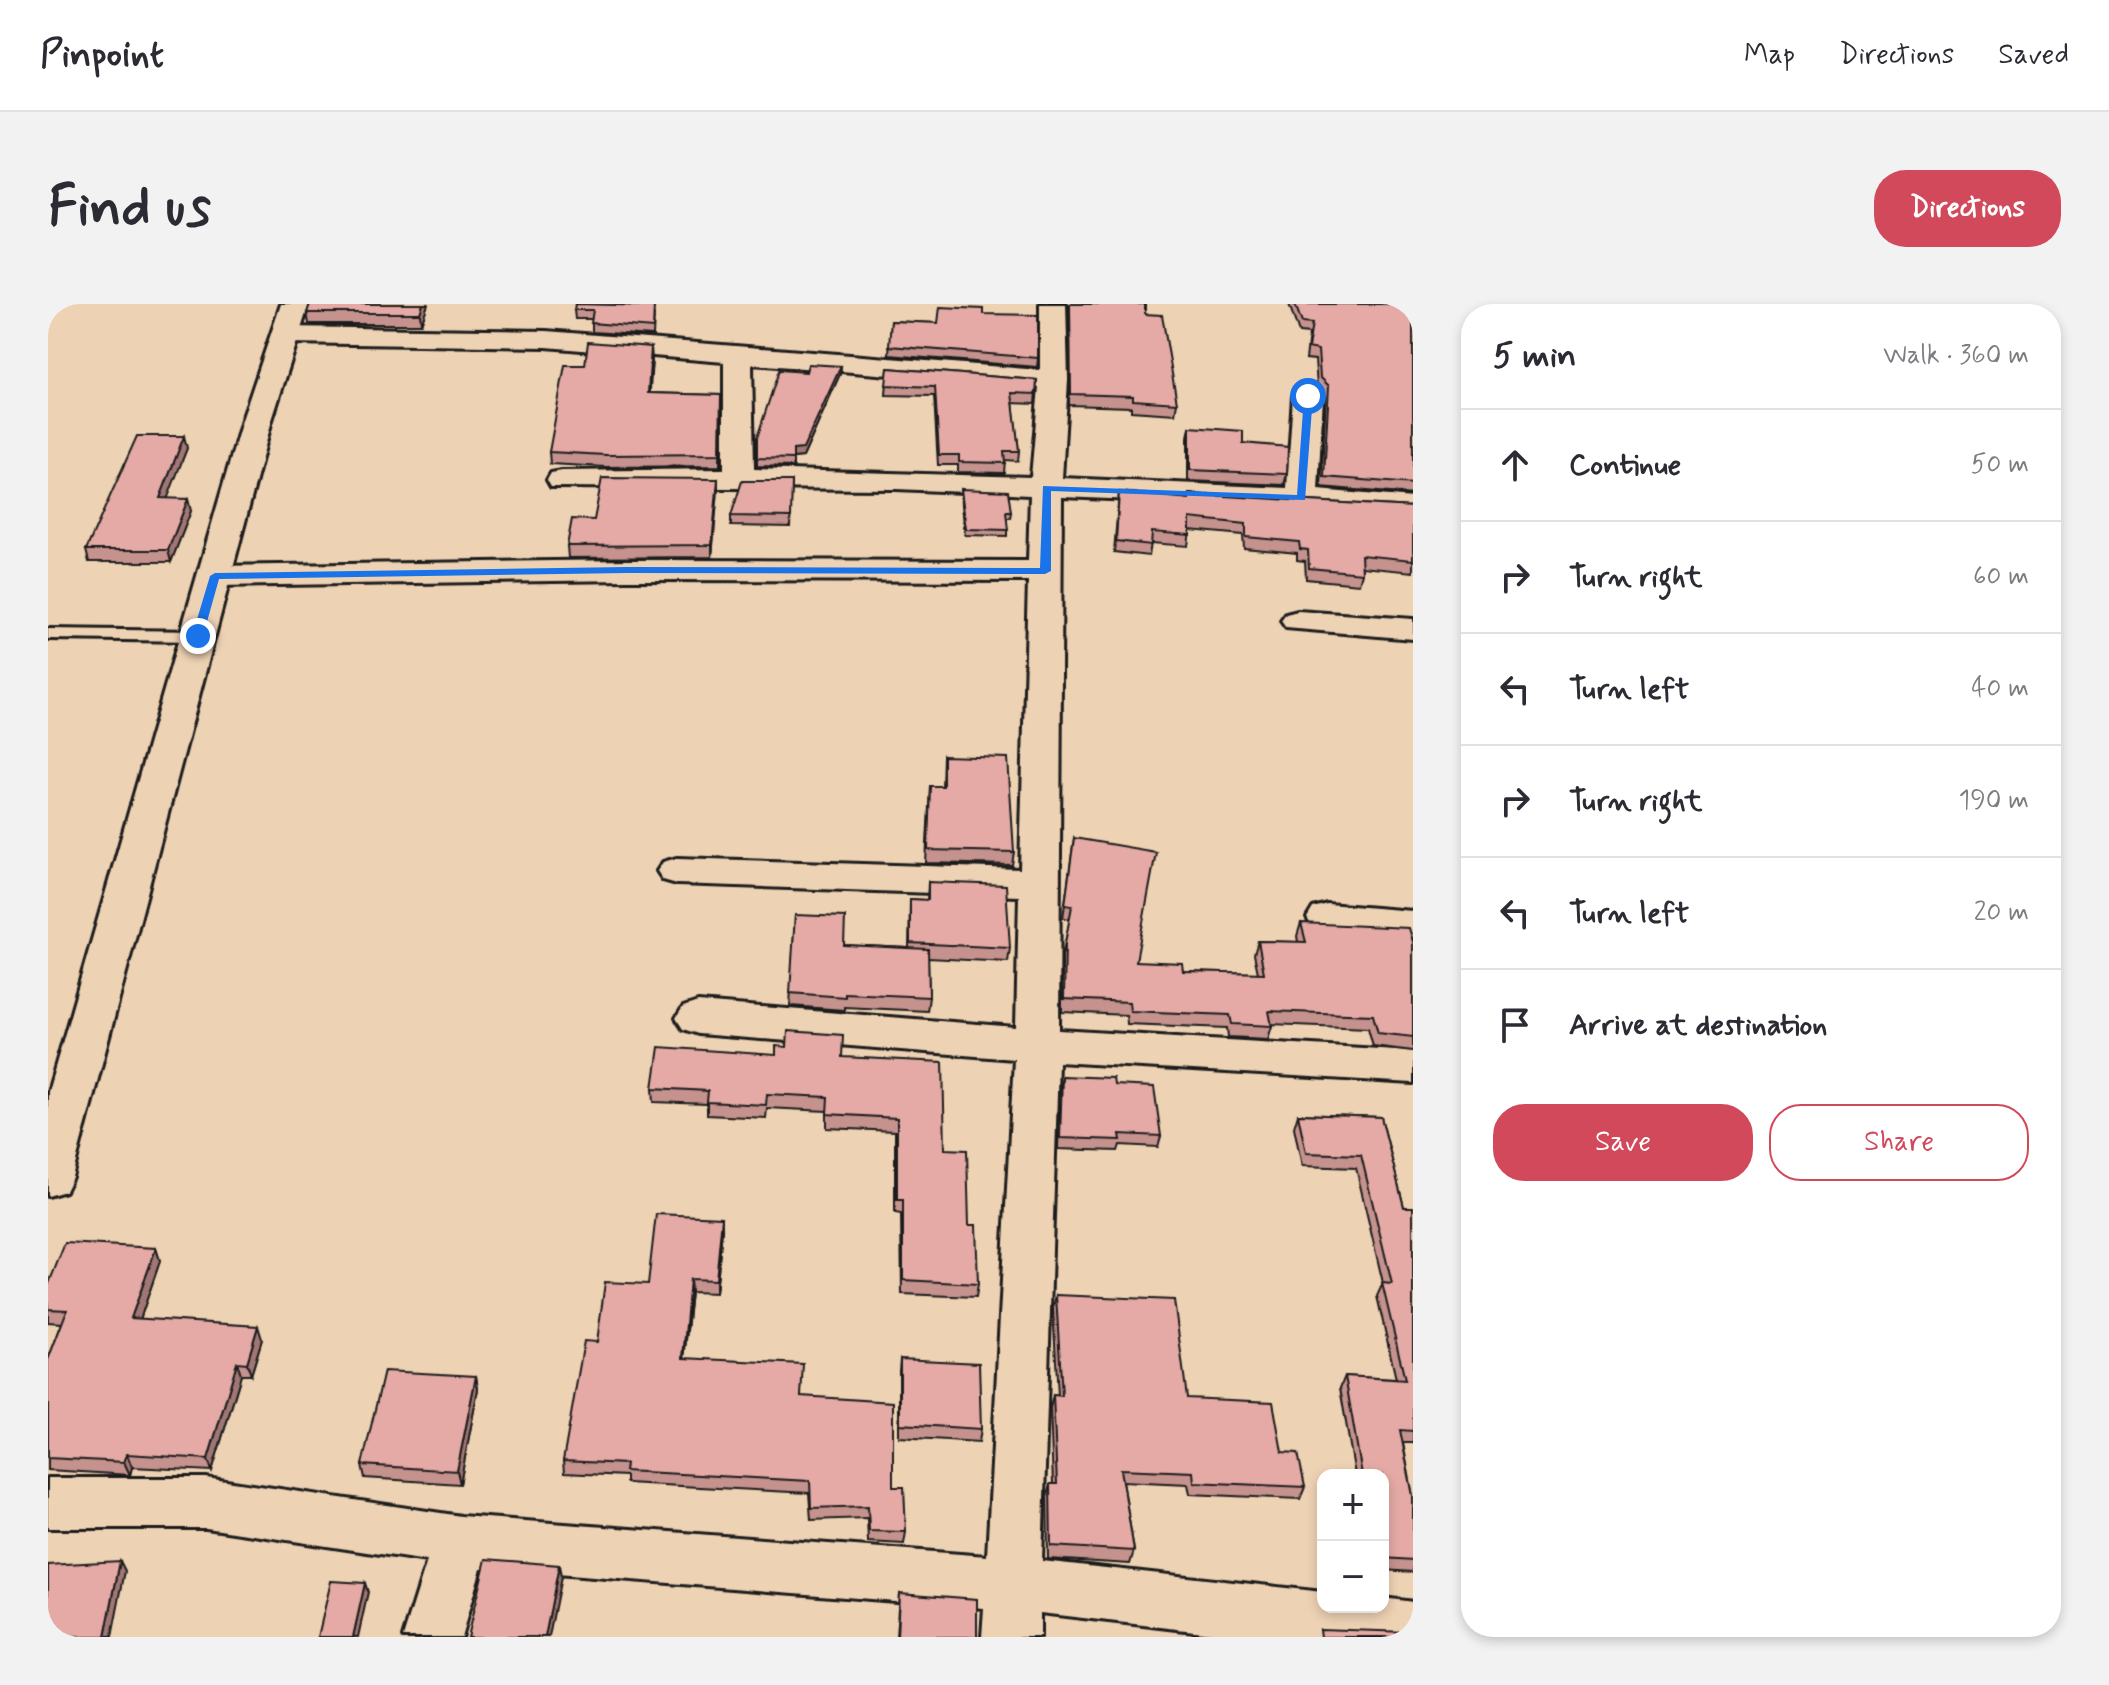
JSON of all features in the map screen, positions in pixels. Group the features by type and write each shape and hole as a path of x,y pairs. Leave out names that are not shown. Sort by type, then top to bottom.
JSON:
{"street":[{"path":"1013,1610 1037,1045 1046,488 1054,380 1053,304"},
{"path":"48,1177 60,1093 198,636 257,420 290,320 1054,380"},
{"path":"738,353 739,478"},
{"path":"1302,498 1308,396"},
{"path":"562,480 896,480 1302,498 1413,507"},
{"path":"215,576 627,570 1045,571"},
{"path":"1298,621 1413,629"},
{"path":"677,871 1041,883"},
{"path":"1327,918 1413,925"},
{"path":"698,1018 1411,1077"},
{"path":"48,1503 206,1503 461,1541 1013,1610 1413,1629"},
{"path":"432,1637 461,1541"}],"lane":[{"path":"48,634 198,636"}],"building":[{"path":"310,304 423,304 420,313 307,313"},
{"path":"575,304 654,306 653,328 591,323 593,310 574,310"},
{"path":"1070,304 1145,304 1145,314 1162,315 1177,403 1133,400 1133,396 1071,394"},
{"path":"1295,304 1413,304 1413,484 1324,477 1329,386 1320,377 1318,350 1308,348 1312,324 1302,323"},
{"path":"940,307 983,309 983,314 1038,315 1038,358 889,346 891,321 938,323"},
{"path":"588,342 651,347 648,393 721,395 720,454 549,452 565,365 585,365"},
{"path":"808,364 841,366 803,449 793,450 793,459 757,458 757,438 779,370 806,372"},
{"path":"888,368 1037,380 1036,394 1012,393 1019,451 1004,451 1005,463 959,462 959,455 939,455 935,387 886,385"},
{"path":"1190,427 1243,431 1243,443 1288,447 1287,474 1190,470"},
{"path":"137,436 184,436 160,498 188,499 168,550 86,550"},
{"path":"602,478 718,479 712,545 567,546 572,519 594,520"},
{"path":"742,481 792,481 791,517 731,516"},
{"path":"961,489 1008,491 1011,512 1006,512 1008,530 966,529"},
{"path":"1119,492 1189,499 1189,494 1413,507 1413,560 1361,555 1362,573 1309,568 1308,550 1300,549 1299,542 1246,537 1246,524 1190,518 1190,535 1152,532 1151,545 1116,541"},
{"path":"943,756 1008,758 1014,852 928,850 930,786 943,786"},
{"path":"1074,838 1156,852 1136,961 1182,963 1183,971 1264,973 1258,941 1306,942 1301,923 1409,928 1413,942 1413,1037 1378,1033 1373,1015 1269,1011 1272,1026 1232,1024 1230,1015 1130,1011 1129,1002 1064,999 1065,943 1072,906 1065,905"},
{"path":"928,882 1006,885 1010,948 910,943 910,899 928,900"},
{"path":"795,915 845,917 844,945 928,949 929,997 845,993 845,997 790,993"},
{"path":"788,1031 843,1035 842,1057 943,1062 945,1149 967,1150 969,1225 976,1225 978,1284 903,1280 903,1200 897,1200 897,1118 827,1114 828,1097 767,1094 766,1105 707,1102 708,1091 653,1088 659,1047 776,1055 776,1046 787,1047"},
{"path":"1062,1076 1113,1078 1114,1085 1154,1087 1161,1136 1120,1134 1121,1140 1060,1138"},
{"path":"1298,1114 1381,1117 1404,1207 1413,1207 1413,1431 1400,1430 1413,1496 1413,1560 1389,1558 1389,1469 1361,1469 1345,1376 1405,1380 1382,1283 1392,1284 1361,1155 1306,1153"},
{"path":"656,1214 722,1217 716,1280 690,1279 683,1358 803,1364 801,1396 893,1402 893,1487 904,1487 906,1532 869,1531 868,1506 811,1508 810,1481 625,1471 626,1464 563,1461 584,1341 597,1342 605,1282 648,1284"},
{"path":"65,1243 156,1248 131,1318 258,1326 247,1363 237,1362 208,1459 127,1454 124,1462 48,1458 48,1360 67,1310 48,1309 48,1286"},
{"path":"1056,1295 1174,1300 1187,1398 1273,1402 1282,1452 1298,1453 1305,1487 1194,1482 1193,1472 1121,1469 1134,1551 1051,1546 1050,1484 1057,1484 1053,1395 1062,1396"},
{"path":"900,1359 979,1363 981,1429 900,1424"},
{"path":"384,1371 476,1376 457,1471 362,1465"},
{"path":"486,1559 559,1565 545,1637 467,1637"},
{"path":"120,1561 105,1637 48,1637 48,1565"},
{"path":"331,1581 365,1583 353,1637 318,1637"},
{"path":"899,1593 977,1599 977,1637 897,1637"},
{"path":"1320,1629 1408,1632 1410,1637 1321,1637"}],"route":[{"path":"198,636 215,576 627,570 1045,571 1046,488 1302,498 1308,396"}]}
